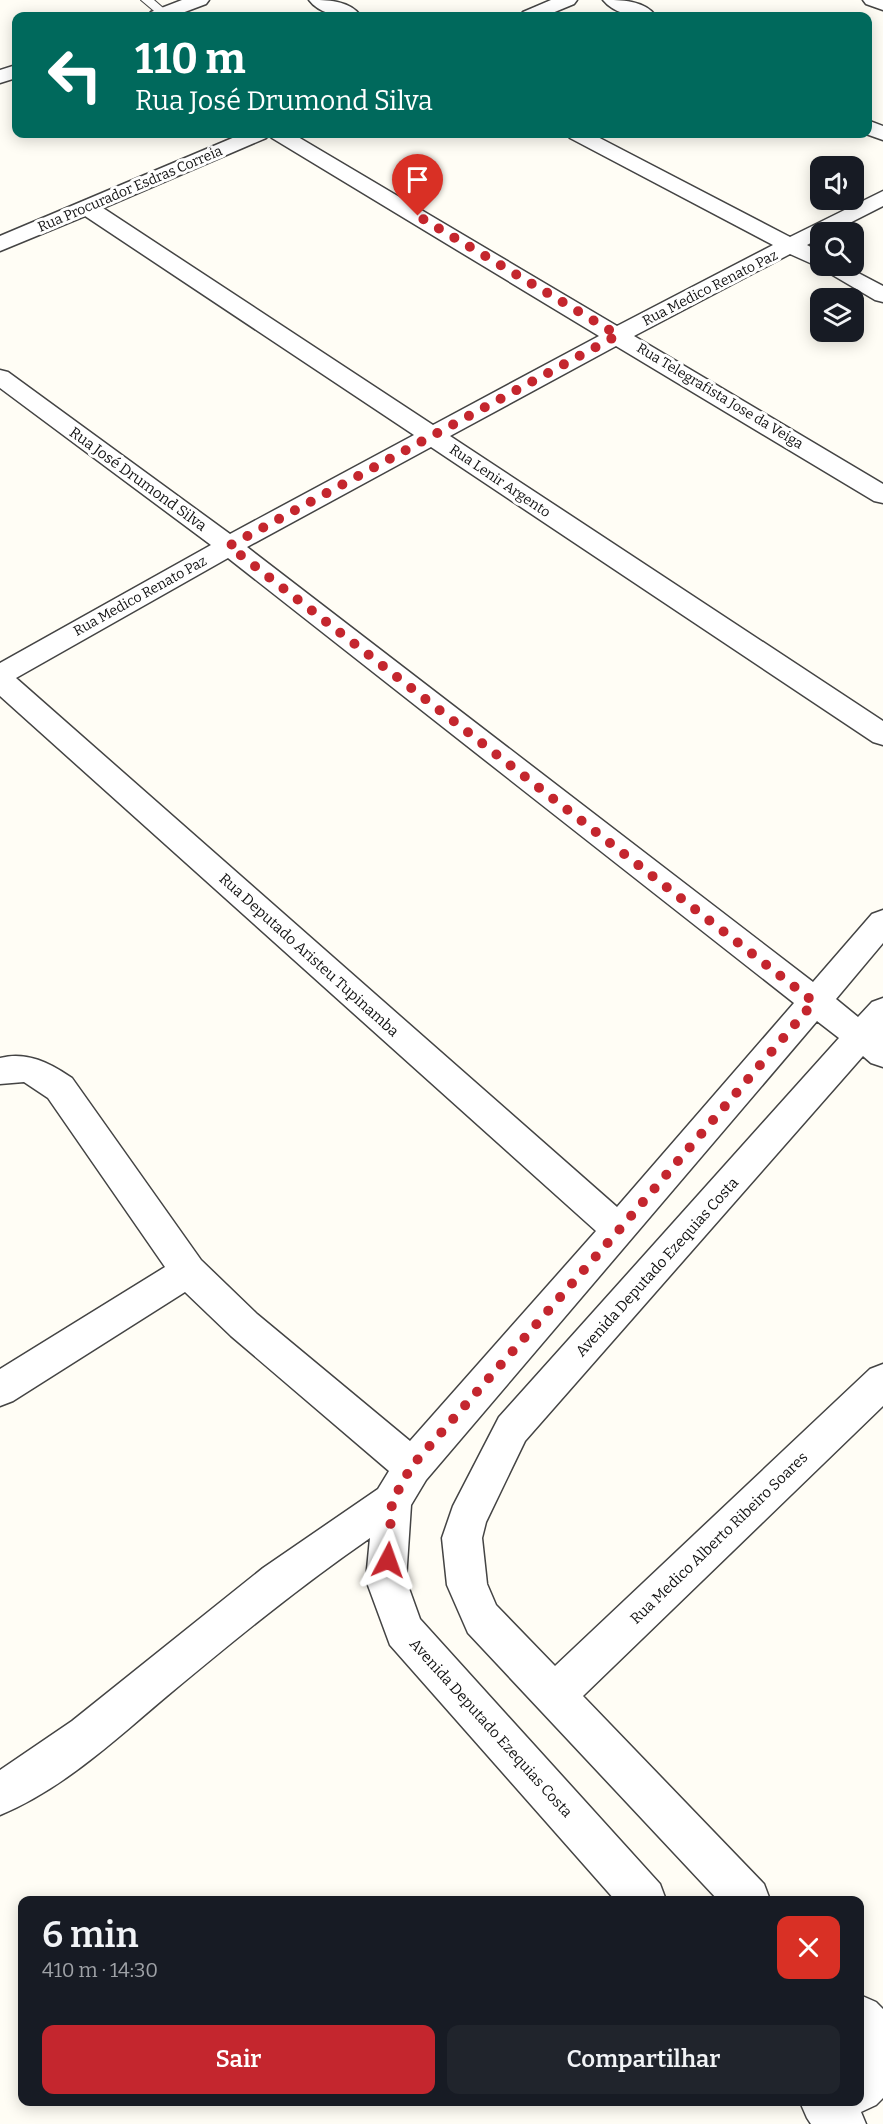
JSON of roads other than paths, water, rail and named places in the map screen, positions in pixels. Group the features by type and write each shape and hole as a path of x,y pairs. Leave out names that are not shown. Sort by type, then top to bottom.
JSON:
{"street":[{"path":"169,12 199,0"},
{"path":"319,0 343,12"},
{"path":"539,12 567,0"},
{"path":"613,0 638,12"},
{"path":"873,0 883,4"},
{"name":"Rua Procurador Esdras Correia","path":"0,244 250,138"},
{"name":"Rua Telegrafista Jose da Veiga","path":"286,138 883,495"},
{"path":"585,138 810,256"},
{"name":"Rua Medico Renato Paz","path":"0,675 229,546 435,437 618,335 883,197"},
{"name":"Rua Lenir Argento","path":"87,207 883,735"},
{"path":"848,276 883,295"},
{"name":"Rua José Drumond Silva","path":"0,377 229,546 814,1002 876,1034"},
{"name":"Rua Deputado Aristeu Tupinamba","path":"0,680 619,1230"},
{"name":"Avenida Deputado Ezequias Costa","path":"640,1896 404,1631 386,1580 392,1502 411,1467 619,1230 883,922"},
{"name":"Avenida Deputado Ezequias Costa","path":"744,1896 482,1619 467,1585 462,1538 467,1519 512,1429 876,1034"},
{"path":"0,1071 9,1068 36,1071 60,1088 188,1271 244,1324 411,1467"},
{"path":"0,1389 188,1271"},
{"name":"Rua Medico Alberto Ribeiro Soares","path":"554,1695 883,1381"},
{"path":"0,1794 29,1778 101,1724 241,1608 326,1544 392,1502"},
{"path":"864,2022 883,2043"},
{"path":"864,2083 883,2062"}],"lane":[{"path":"147,0 158,12"}]}
